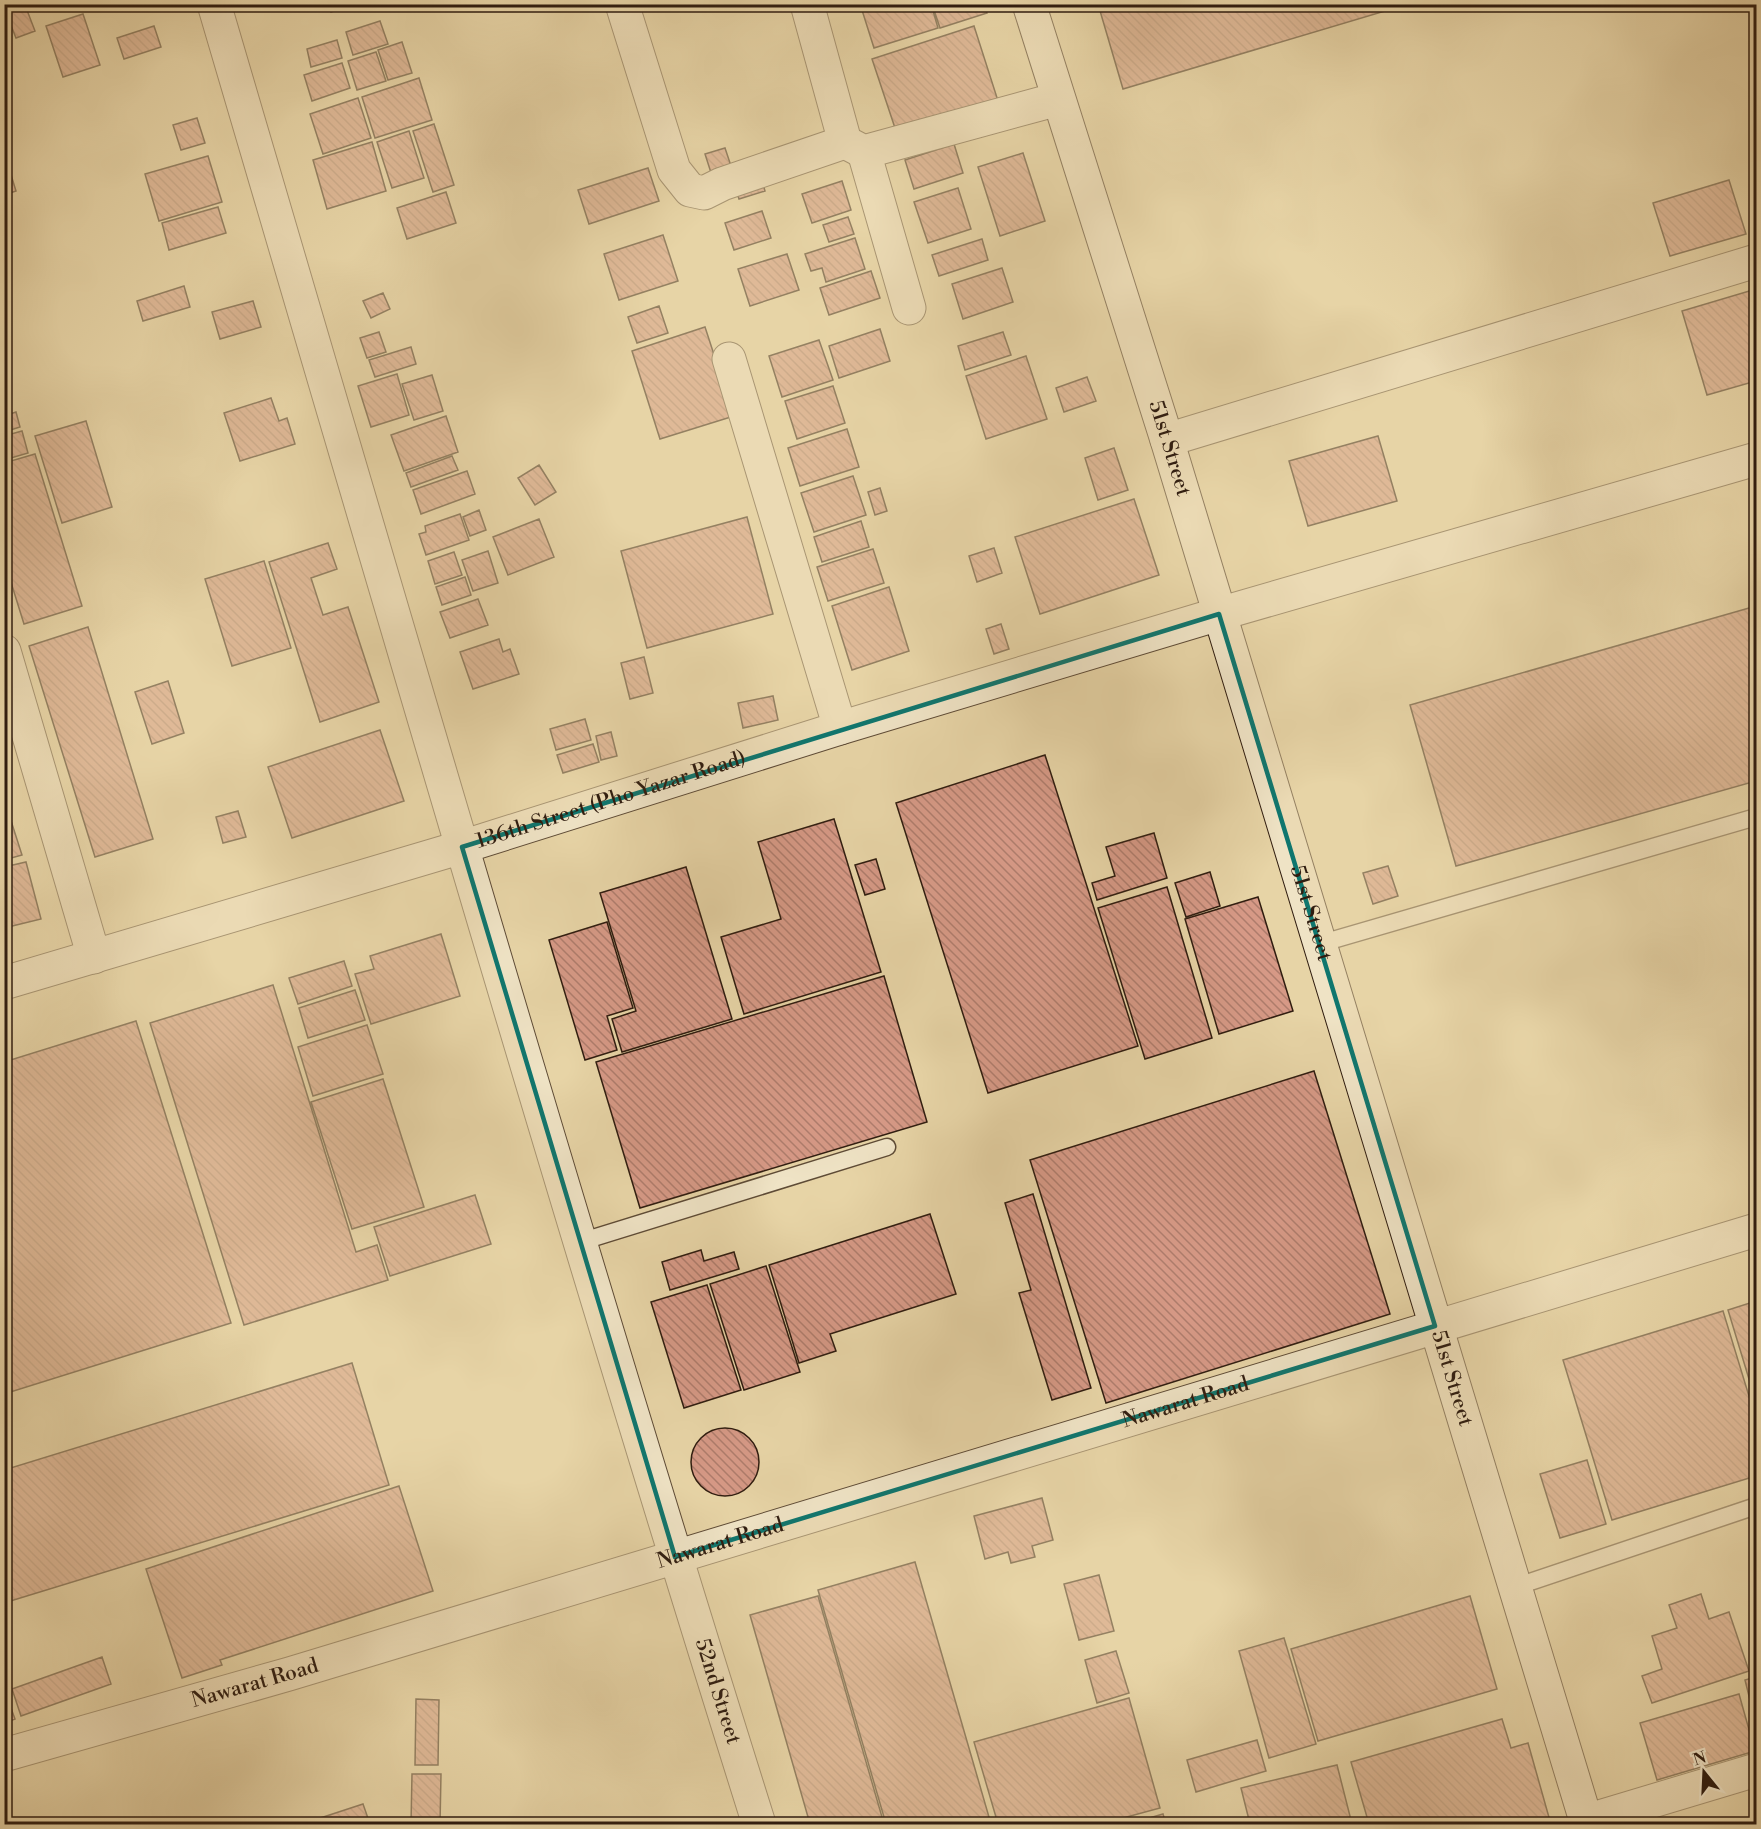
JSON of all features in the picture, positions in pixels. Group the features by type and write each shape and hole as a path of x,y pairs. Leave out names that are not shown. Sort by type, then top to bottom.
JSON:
{"street":[{"name":"52nd Street","path":"214,4 580,1242 759,1824"},
{"path":"622,4 674,170 690,190 704,193 722,184 854,147 1058,99"},
{"path":"807,4 909,308"},
{"name":"51st Street","path":"1029,4 1167,440 1586,1823"},
{"path":"1167,440 1756,261"},
{"path":"729,359 840,728"},
{"name":"136th Street (Pho Yazar Road)","path":"4,983 462,847 840,728 1219,614 1756,459"},
{"path":"4,651 94,957"},
{"name":"Nawarat Road","path":"4,1755 289,1674 1756,1230"},
{"path":"1586,1823 1756,1770"}],"lane":[{"path":"1319,944 1756,817"},
{"path":"580,1242 887,1147"},
{"path":"1515,1587 1756,1506"}],"highlighted area":[{"path":"1219,614 1435,1326 675,1557 462,847"}],"building":[{"path":"329,4 357,4 331,12"},
{"path":"868,4 931,4 938,28 874,48 861,7"},
{"path":"932,4 984,4 987,13 940,28"},
{"path":"1098,4 1383,4 1385,11 1123,89"},
{"path":"25,5 35,31 16,38 6,13"},
{"path":"83,14 100,65 63,77 46,26"},
{"path":"380,21 388,44 353,55 346,32"},
{"path":"154,26 161,47 124,59 117,38"},
{"path":"974,26 999,104 898,137 872,59"},
{"path":"337,40 342,58 311,67 307,49"},
{"path":"402,42 412,73 388,80 378,50"},
{"path":"376,52 386,81 357,90 348,61"},
{"path":"342,63 350,88 312,101 304,75"},
{"path":"419,78 432,120 375,138 362,97"},
{"path":"358,98 371,138 323,154 310,114"},
{"path":"197,118 205,143 181,150 173,125"},
{"path":"434,124 454,185 433,192 413,131"},
{"path":"409,131 424,178 392,188 377,142"},
{"path":"372,142 386,191 327,209 313,160"},
{"path":"954,144 963,173 914,189 905,160"},
{"path":"725,148 734,175 714,182 705,154"},
{"path":"4,152 16,191 4,195"},
{"path":"1023,153 1045,221 1000,236 978,167"},
{"path":"208,156 222,202 159,221 145,174"},
{"path":"648,168 659,201 589,224 578,190"},
{"path":"760,174 765,191 739,199 734,183"},
{"path":"1729,180 1746,234 1670,256 1653,203"},
{"path":"842,181 851,210 812,223 802,194"},
{"path":"958,188 971,229 928,243 914,202"},
{"path":"446,192 456,223 407,239 397,208"},
{"path":"218,207 226,233 169,250 162,223"},
{"path":"762,211 771,238 734,250 725,223"},
{"path":"848,217 854,234 829,242 823,225"},
{"path":"663,235 678,281 619,300 604,254"},
{"path":"855,238 865,269 826,282 822,268 811,271 805,254"},
{"path":"982,239 988,260 939,276 932,255"},
{"path":"787,254 799,290 750,306 738,269"},
{"path":"1002,268 1013,302 963,319 952,284"},
{"path":"871,271 880,298 829,315 820,288"},
{"path":"184,286 190,307 143,321 137,301"},
{"path":"1756,289 1756,381 1707,395 1682,311"},
{"path":"383,293 390,309 371,318 363,301"},
{"path":"253,301 261,327 220,339 212,312"},
{"path":"659,306 668,333 637,343 628,317"},
{"path":"705,327 734,416 660,439 632,351"},
{"path":"880,329 890,361 839,378 829,346"},
{"path":"379,332 386,352 367,358 360,338"},
{"path":"1003,332 1011,355 965,370 958,346"},
{"path":"819,340 833,380 782,397 769,356"},
{"path":"411,347 416,364 375,377 369,360"},
{"path":"1026,356 1047,419 986,439 966,376"},
{"path":"397,374 409,415 371,427 358,386"},
{"path":"432,375 443,411 414,420 402,384"},
{"path":"1087,377 1096,401 1064,412 1056,388"},
{"path":"833,386 845,423 797,439 785,401"},
{"path":"271,398 279,421 287,418 295,444 240,461 224,413"},
{"path":"16,412 20,427 4,432 4,416"},
{"path":"446,416 458,452 404,471 391,435"},
{"path":"86,421 112,507 62,523 35,436"},
{"path":"847,429 859,467 800,486 788,448"},
{"path":"22,431 28,453 4,460 4,436"},
{"path":"1378,436 1397,501 1308,526 1289,461"},
{"path":"1114,448 1128,490 1098,500 1085,458"},
{"path":"35,454 82,606 24,624 4,560 4,463"},
{"path":"452,456 458,470 411,487 406,473"},
{"path":"539,465 556,492 535,505 518,478"},
{"path":"467,471 475,494 421,514 413,490"},
{"path":"853,476 866,515 814,532 801,493"},
{"path":"880,488 887,511 875,515 868,492"},
{"path":"1134,499 1159,575 1040,614 1015,537"},
{"path":"479,510 486,530 470,536 463,517"},
{"path":"460,514 469,540 426,555 419,534 426,532 425,526"},
{"path":"747,517 773,614 647,648 621,551"},
{"path":"539,519 554,557 508,575 493,537"},
{"path":"861,521 869,547 822,562 814,537"},
{"path":"328,543 337,569 311,578 323,615 348,607 379,702 320,722 269,562"},
{"path":"994,548 1002,573 977,582 969,556"},
{"path":"873,549 884,583 828,601 817,567"},
{"path":"488,551 498,583 473,591 462,560"},
{"path":"454,552 462,575 435,584 428,561"},
{"path":"264,561 291,648 232,666 205,579"},
{"path":"465,577 471,595 442,605 436,587"},
{"path":"889,587 909,651 852,670 832,606"},
{"path":"478,599 488,625 450,638 440,612"},
{"path":"1756,606 1756,781 1456,866 1410,705"},
{"path":"1001,624 1009,649 994,654 986,629"},
{"path":"88,627 153,839 95,857 29,646"},
{"path":"499,639 503,652 510,649 519,674 473,689 460,652"},
{"path":"644,657 653,693 630,699 621,663"},
{"path":"168,681 184,733 152,744 135,692"},
{"path":"773,696 778,720 743,728 738,703"},
{"path":"585,719 591,740 556,750 550,729"},
{"path":"380,730 404,801 292,838 268,767"},
{"path":"611,732 617,756 601,760 596,736"},
{"path":"593,744 599,762 563,773 557,755"},
{"path":"1045,755 1138,1046 988,1093 896,803"},
{"path":"4,799 22,855 4,860"},
{"path":"238,811 246,837 223,843 216,817"},
{"path":"834,819 881,972 744,1014 721,937 781,919 758,842"},
{"path":"1154,833 1167,878 1097,900 1092,883 1115,876 1106,847"},
{"path":"876,859 885,889 865,895 855,865"},
{"path":"26,862 41,919 4,928 4,867"},
{"path":"1388,866 1398,896 1373,904 1363,873"},
{"path":"686,867 732,1019 622,1052 612,1019 636,1011 600,893"},
{"path":"1210,872 1220,906 1186,917 1175,883"},
{"path":"1167,887 1212,1038 1145,1059 1098,908"},
{"path":"1258,897 1293,1011 1219,1034 1185,919"},
{"path":"607,922 633,1008 607,1016 617,1050 585,1060 549,940"},
{"path":"441,934 460,996 371,1024 355,974 374,969 370,956"},
{"path":"344,961 352,986 298,1004 289,978"},
{"path":"884,976 927,1122 640,1208 596,1062"},
{"path":"273,985 356,1252 377,1245 388,1280 244,1325 150,1023"},
{"path":"355,990 365,1020 308,1038 299,1008"},
{"path":"136,1021 231,1323 4,1394 4,1062"},
{"path":"367,1025 383,1074 313,1096 298,1047"},
{"path":"1314,1071 1390,1314 1106,1403 1030,1160"},
{"path":"383,1079 424,1207 352,1229 311,1102"},
{"path":"1033,1194 1091,1388 1052,1400 1019,1293 1031,1290 1005,1203"},
{"path":"475,1195 491,1244 390,1276 374,1227"},
{"path":"930,1214 956,1294 830,1334 836,1351 799,1363 769,1265"},
{"path":"701,1250 704,1261 734,1252 739,1269 670,1290 662,1262"},
{"path":"766,1266 800,1372 744,1390 710,1284"},
{"path":"707,1285 741,1390 684,1408 651,1302"},
{"path":"1756,1301 1756,1402 1728,1310"},
{"path":"1723,1311 1756,1419 1756,1476 1612,1520 1563,1360"},
{"path":"352,1363 389,1485 4,1603 4,1470"},
{"path":"725,1428 738,1431 749,1438 756,1449 759,1462 756,1475 749,1486 738,1493 725,1496 712,1493 701,1486 694,1475 691,1462 694,1449 701,1438 712,1431"},
{"path":"1587,1460 1606,1524 1560,1538 1540,1474"},
{"path":"399,1486 433,1591 220,1660 222,1665 182,1678 146,1569"},
{"path":"1042,1498 1053,1540 1032,1546 1035,1557 1011,1563 1008,1552 985,1559 974,1516"},
{"path":"915,1562 991,1824 886,1824 818,1590"},
{"path":"1099,1575 1114,1631 1079,1640 1064,1584"},
{"path":"1701,1594 1709,1619 1729,1612 1749,1671 1652,1703 1642,1676 1662,1669 1652,1636 1677,1628 1669,1605"},
{"path":"818,1596 884,1824 810,1824 750,1615"},
{"path":"1470,1596 1497,1689 1318,1741 1291,1649"},
{"path":"1284,1638 1316,1744 1269,1758 1239,1651"},
{"path":"1116,1651 1129,1693 1097,1703 1085,1660"},
{"path":"102,1657 111,1684 21,1716 12,1689"},
{"path":"1756,1677 1756,1724 1745,1680"},
{"path":"4,1689 15,1719 4,1723"},
{"path":"1739,1694 1755,1751 1657,1780 1640,1723"},
{"path":"1129,1698 1160,1808 1101,1824 998,1824 974,1742"},
{"path":"416,1699 439,1700 438,1765 415,1765"},
{"path":"1502,1719 1511,1748 1528,1743 1550,1821 1537,1824 1369,1824 1351,1762"},
{"path":"1257,1740 1266,1771 1196,1792 1187,1760"},
{"path":"1337,1765 1352,1824 1250,1824 1241,1788"},
{"path":"412,1774 441,1774 440,1824 411,1824"},
{"path":"363,1804 370,1824 302,1824"},
{"path":"1163,1814 1166,1824 1129,1824"}]}
